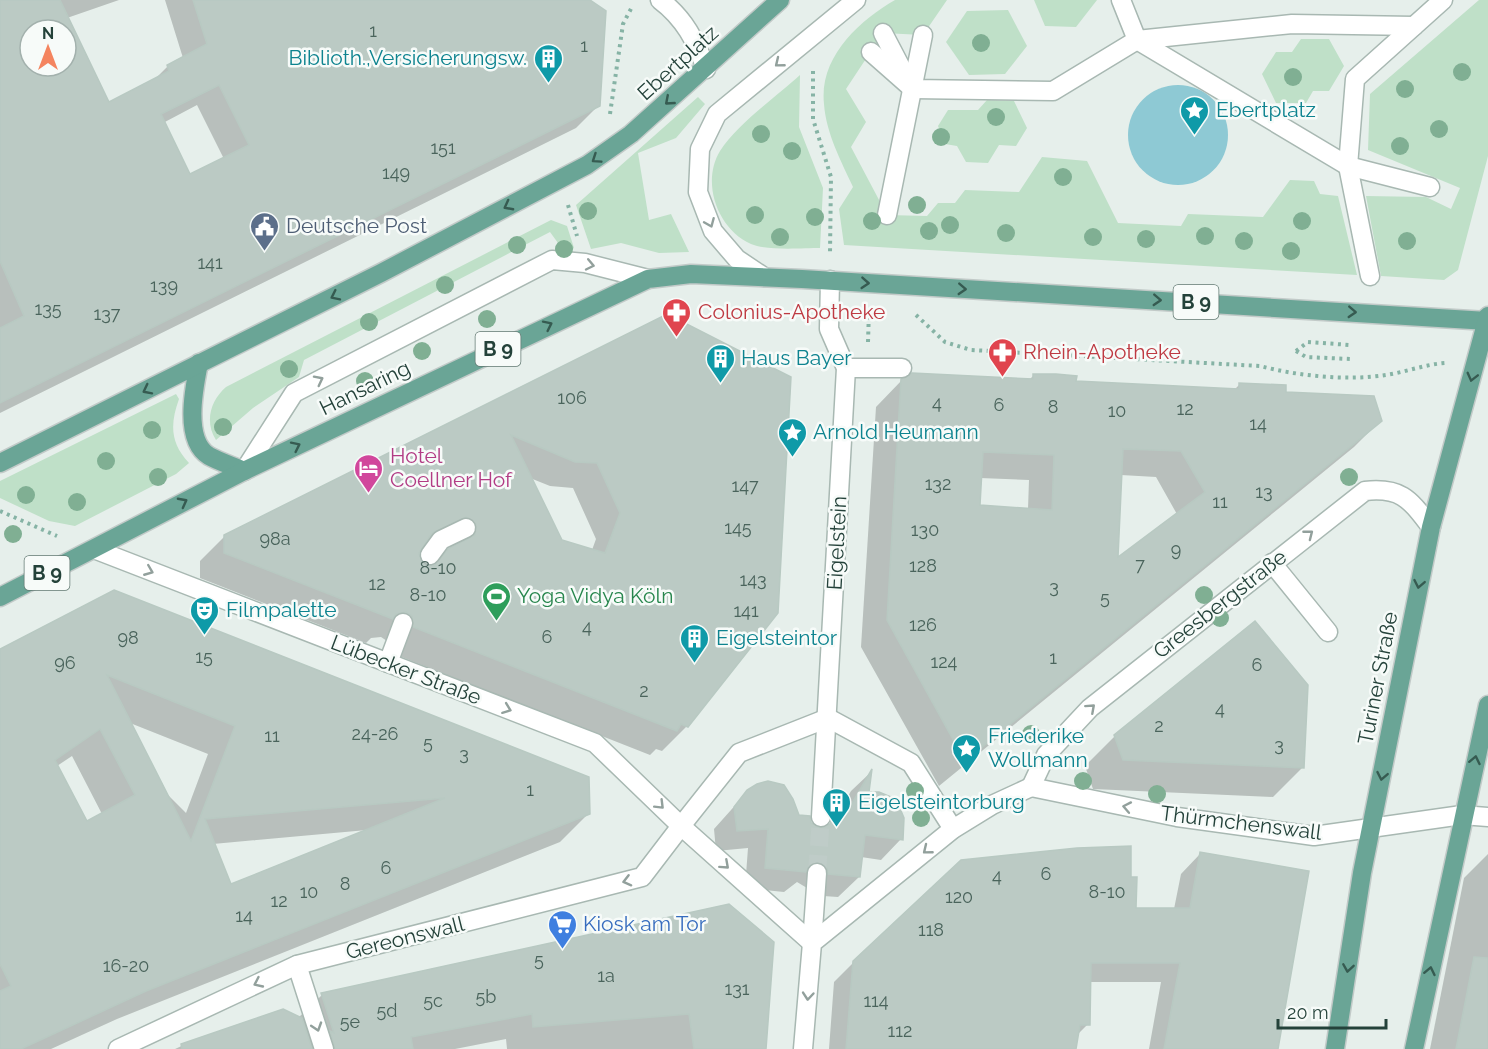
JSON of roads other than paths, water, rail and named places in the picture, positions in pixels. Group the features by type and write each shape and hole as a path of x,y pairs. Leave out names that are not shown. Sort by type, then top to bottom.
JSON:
{"main road":[{"name":"Ebertplatz","path":"199,363 381,273 587,165 631,134 706,69 780,0"},
{"name":"Hansaring","path":"0,597 244,471 599,300 648,279 691,274 764,277"},
{"name":"B 9","path":"764,277 1488,319"},
{"name":"Turiner Straße","path":"1335,1049 1371,829 1431,527 1488,319"},
{"path":"0,463 199,363"},
{"path":"199,363 194,391 192,427 207,455 244,471"},
{"path":"1414,1049 1462,815 1488,705"}],"street":[{"path":"660,0 681,20 694,38 706,69"},
{"path":"764,277 736,259 713,231 698,192 700,149 717,114 856,0"},
{"path":"1121,0 1137,40 1348,166 1430,187"},
{"path":"1370,276 1348,166 1355,79 1443,0"},
{"path":"871,52 913,89 1053,91 1137,40 1292,24 1414,26"},
{"path":"883,33 913,89"},
{"path":"887,215 923,35"},
{"path":"244,471 294,393 552,260 585,263 648,279"},
{"name":"Eigelstein","path":"821,817 846,368 829,329 830,280"},
{"path":"846,368 867,361 902,368"},
{"name":"Greesbergstraße","path":"1031,787 1046,755 1090,708 1365,491 1387,488 1409,499 1431,527"},
{"path":"429,555 441,540 466,528"},
{"name":"Lübecker Straße","path":"94,549 595,743 681,826"},
{"path":"1272,563 1328,632"},
{"path":"388,663 404,623"},
{"path":"812,943 681,826 739,753 828,718 911,763 953,829"},
{"path":"812,943 953,829 992,805 1031,787"},
{"name":"Thürmchenswall","path":"1031,787 1177,817 1314,836 1462,815 1488,817"},
{"name":"Gereonswall","path":"118,1049 297,965 642,877 681,826"},
{"path":"803,1049 817,873"},
{"path":"297,965 324,1049"}],"water":[{"path":"1178,85 1206,93 1220,107 1228,135 1220,163 1206,177 1178,185 1150,177 1136,163 1128,135 1136,107 1150,93"}],"tunnel":[{"path":"817,873 821,817"}],"place":[{"name":"Biblioth.,Versicherungsw.","path":"548,84"},
{"name":"Ebertplatz","path":"1195,136"},
{"name":"Deutsche Post","path":"265,252"},
{"name":"Colonius-Apotheke","path":"677,338"},
{"name":"Rhein-Apotheke","path":"1002,378"},
{"name":"Haus Bayer","path":"720,384"},
{"name":"Arnold Heumann","path":"792,458"},
{"name":"Hotel Coellner Hof","path":"369,494"},
{"name":"Yoga Vidya Köln","path":"496,622"},
{"name":"Filmpalette","path":"205,636"},
{"name":"Eigelsteintor","path":"695,664"},
{"name":"Friederike Wollmann","path":"967,774"},
{"name":"Eigelsteintorburg","path":"837,828"},
{"name":"Kiosk am Tor","path":"562,950"}]}
